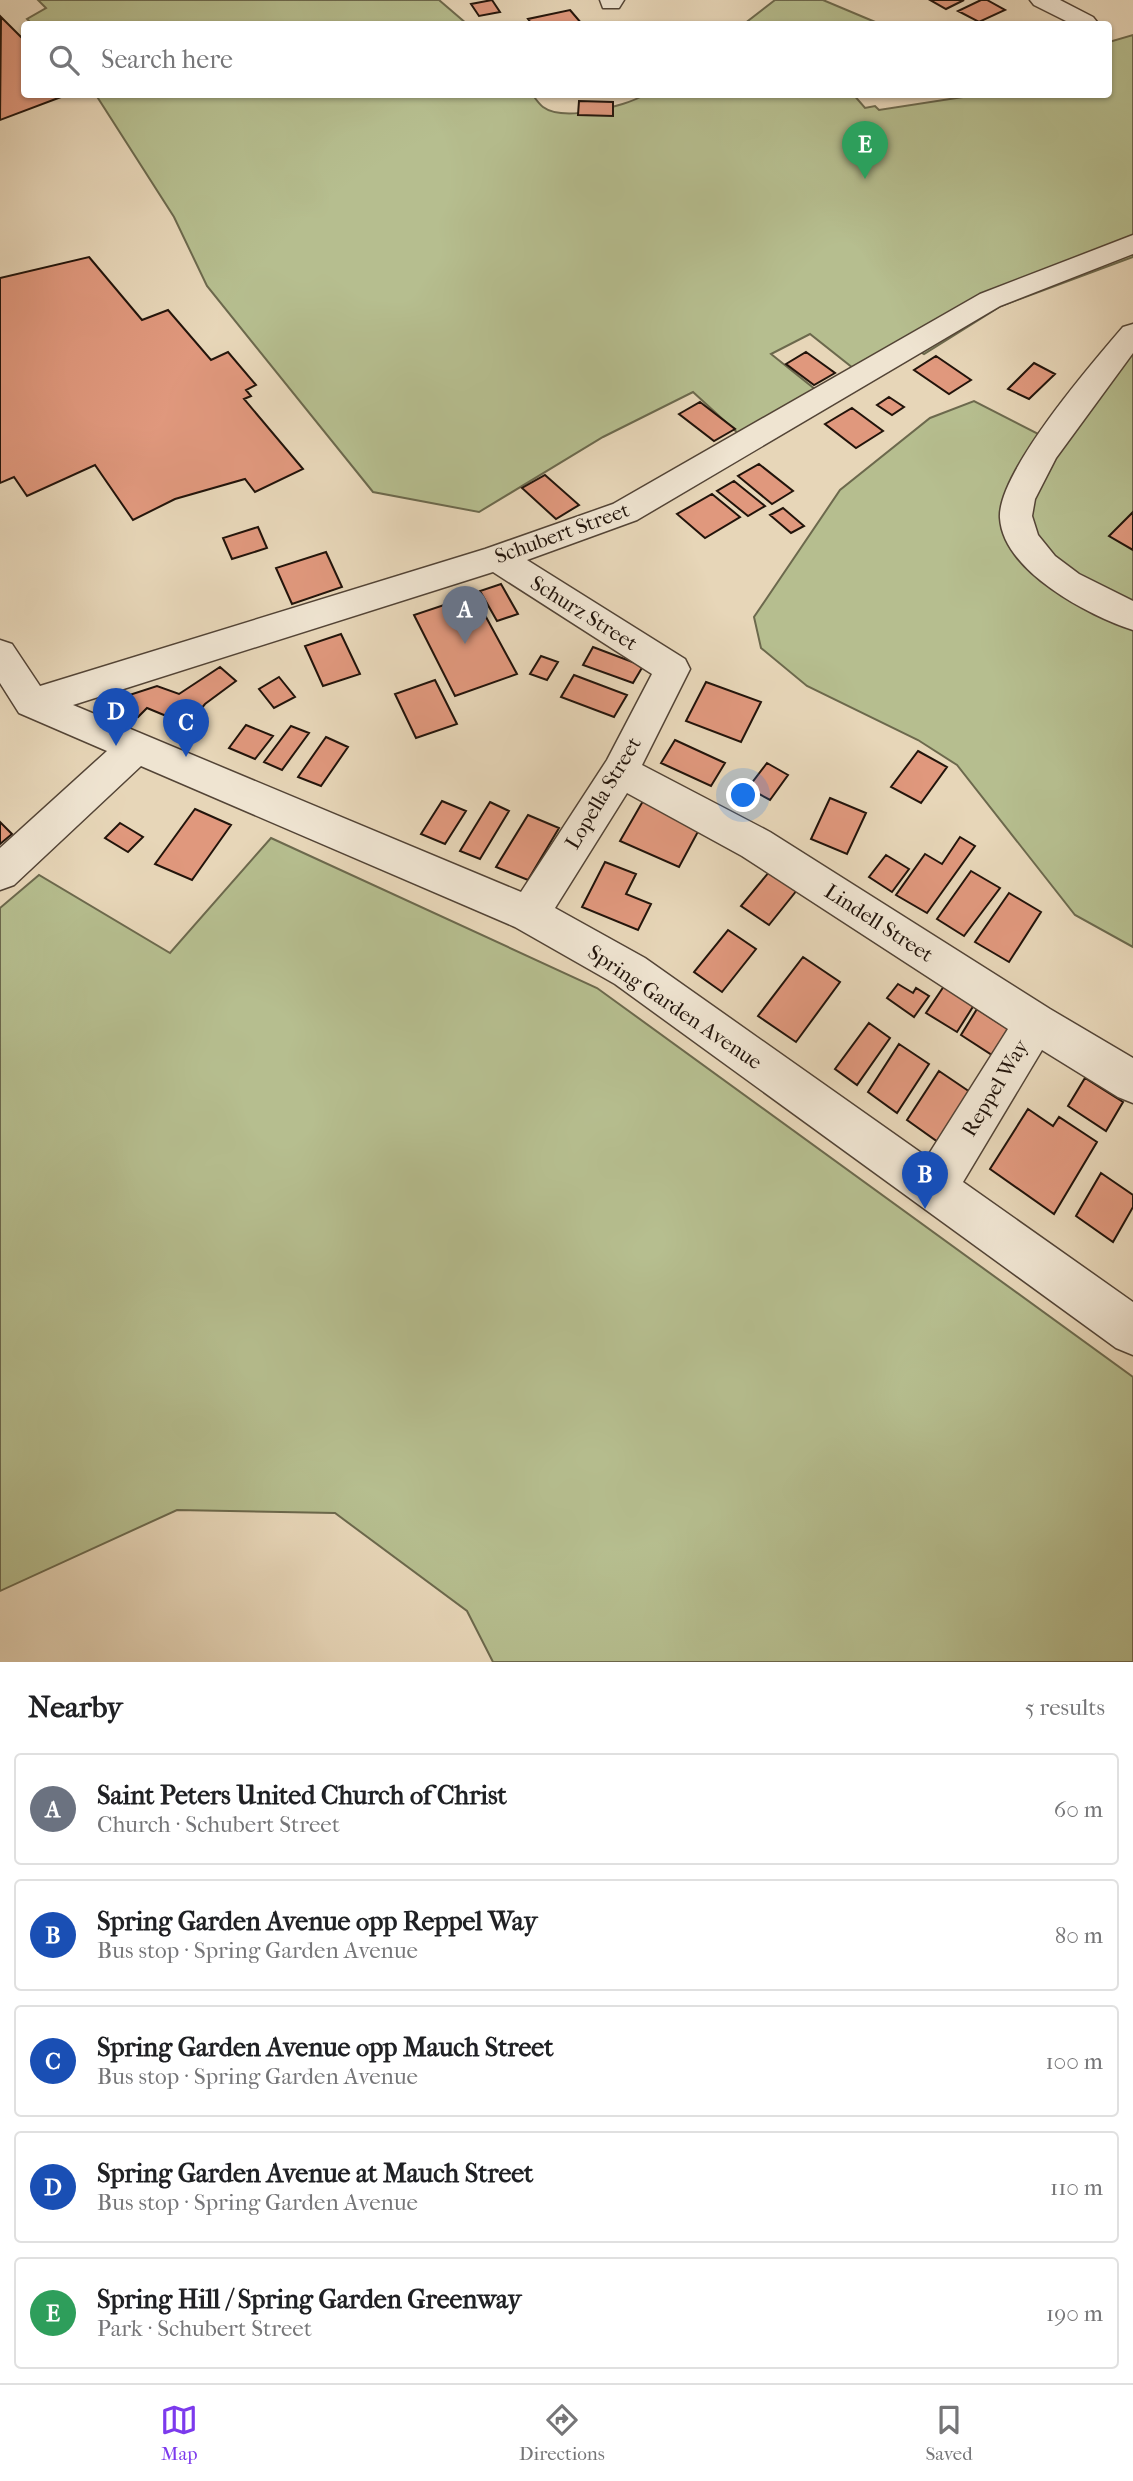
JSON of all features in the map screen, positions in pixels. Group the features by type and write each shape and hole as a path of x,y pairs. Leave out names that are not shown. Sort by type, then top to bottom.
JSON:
{"street":[{"path":"1042,0 1078,21"},
{"name":"Schubert Street","path":"32,703 497,558 625,512 990,300 1133,244"},
{"path":"1133,334 1092,383 1023,486 1016,514 1020,533 1034,555 1057,576 1133,617"},
{"name":"Schurz Street","path":"497,558 672,669"},
{"path":"0,654 32,703"},
{"name":"Lopella Street","path":"529,914 620,771 672,669"},
{"name":"Spring Garden Avenue","path":"32,703 529,914 630,971 1133,1331"},
{"path":"0,873 138,746"},
{"name":"Lindell Street","path":"620,771 756,844 1035,1023 1133,1082"},
{"name":"Reppel Way","path":"933,1189 1035,1023"}],"green space":[{"path":"38,0 439,0 464,21 27,19 46,8"},
{"path":"775,0 823,0 873,21 748,21"},
{"path":"1133,35 1133,257 1001,306 924,354 900,340 853,368 810,334 771,354 816,390 741,436 693,392 603,437 479,512 373,492 207,286 174,217 98,98 535,98 543,107 552,111 578,113 609,108 639,98 856,98 865,108 875,106 879,110 957,98 1112,98 1112,41"},
{"path":"1133,324 1133,947 1075,915 957,765 918,740 807,686 761,648 754,617 840,490 930,418 974,401 1042,436 1101,359"},
{"path":"271,838 597,988 1133,1377 1133,1662 493,1662 467,1611 335,1513 177,1510 0,1591 0,908 39,875 170,953"}],"building":[{"path":"492,0 500,12 479,16 471,4"},
{"path":"930,0 964,0 946,9"},
{"path":"981,0 987,0 1005,10 981,21 958,11"},
{"path":"570,10 579,21 530,21 528,19"},
{"path":"1,17 21,37 21,98 58,98 0,120"},
{"path":"579,101 613,102 613,116 578,115"},
{"path":"89,257 142,320 168,310 211,360 228,352 256,385 246,390 251,396 244,399 303,469 255,492 245,479 175,499 133,520 95,465 27,496 14,477 0,483 0,278"},
{"path":"806,352 835,373 814,385 786,364"},
{"path":"936,356 971,380 949,394 914,370"},
{"path":"1034,363 1055,374 1029,399 1008,389"},
{"path":"889,397 904,407 892,415 877,405"},
{"path":"700,402 735,429 714,441 679,414"},
{"path":"852,408 883,431 856,448 825,424"},
{"path":"759,464 793,491 772,504 738,476"},
{"path":"545,475 579,505 556,519 522,488"},
{"path":"734,481 765,506 748,516 717,491"},
{"path":"712,494 740,517 705,538 677,514"},
{"path":"783,508 804,526 791,533 770,515"},
{"path":"1133,512 1133,550 1109,536"},
{"path":"258,527 267,548 232,559 223,538"},
{"path":"326,552 342,587 292,604 276,568"},
{"path":"501,584 518,614 497,621 480,591"},
{"path":"474,595 517,674 455,696 414,615"},
{"path":"341,634 360,674 323,686 305,646"},
{"path":"593,647 643,666 633,683 583,665"},
{"path":"541,656 558,662 547,680 530,674"},
{"path":"220,667 236,681 205,704 188,725 147,708 138,717 114,709 114,700 157,686 179,694"},
{"path":"574,675 627,695 614,717 561,697"},
{"path":"279,677 295,697 274,708 259,689"},
{"path":"435,680 457,724 416,738 395,694"},
{"path":"706,682 761,702 741,742 686,721"},
{"path":"246,725 273,736 255,759 229,748"},
{"path":"291,726 309,733 282,770 264,762"},
{"path":"326,737 348,747 321,786 298,777"},
{"path":"675,740 725,763 711,786 661,763"},
{"path":"918,751 947,767 921,803 891,787"},
{"path":"767,763 788,775 770,800 748,788"},
{"path":"830,798 866,813 847,854 811,839"},
{"path":"442,801 466,811 445,844 421,834"},
{"path":"643,801 701,826 679,867 620,841"},
{"path":"490,802 509,811 480,859 460,851"},
{"path":"195,809 231,825 192,880 155,864"},
{"path":"528,815 559,828 528,880 496,867"},
{"path":"0,822 12,834 0,844"},
{"path":"120,823 143,837 128,852 105,838"},
{"path":"960,837 975,846 927,913 896,895 925,854 942,864"},
{"path":"886,855 909,869 892,892 869,877"},
{"path":"605,862 636,874 626,894 651,904 638,930 582,907"},
{"path":"971,871 1000,888 964,936 937,919"},
{"path":"769,872 797,890 769,925 741,906"},
{"path":"1009,893 1041,912 1009,962 975,942"},
{"path":"728,930 756,949 722,992 694,972"},
{"path":"803,957 840,982 796,1042 758,1016"},
{"path":"898,984 913,993 916,988 929,996 914,1017 887,998"},
{"path":"944,986 974,1005 957,1032 926,1013"},
{"path":"977,1009 1008,1029 992,1055 961,1035"},
{"path":"869,1023 890,1038 857,1085 835,1069"},
{"path":"899,1044 929,1064 897,1113 868,1092"},
{"path":"939,1071 970,1092 938,1142 907,1120"},
{"path":"1085,1078 1123,1102 1106,1131 1068,1106"},
{"path":"1028,1109 1053,1126 1059,1117 1097,1142 1054,1214 990,1169"},
{"path":"1101,1173 1133,1195 1133,1207 1113,1242 1076,1216"}],"place":[{"name":"Spring Hill / Spring Garden Greenway","path":"865,179"},
{"name":"Saint Peters United Church of Christ","path":"465,644"},
{"name":"Spring Garden Avenue at Mauch Street","path":"116,746"},
{"name":"Spring Garden Avenue opp Mauch Street","path":"186,757"},
{"name":"Spring Garden Avenue opp Reppel Way","path":"925,1209"}]}
